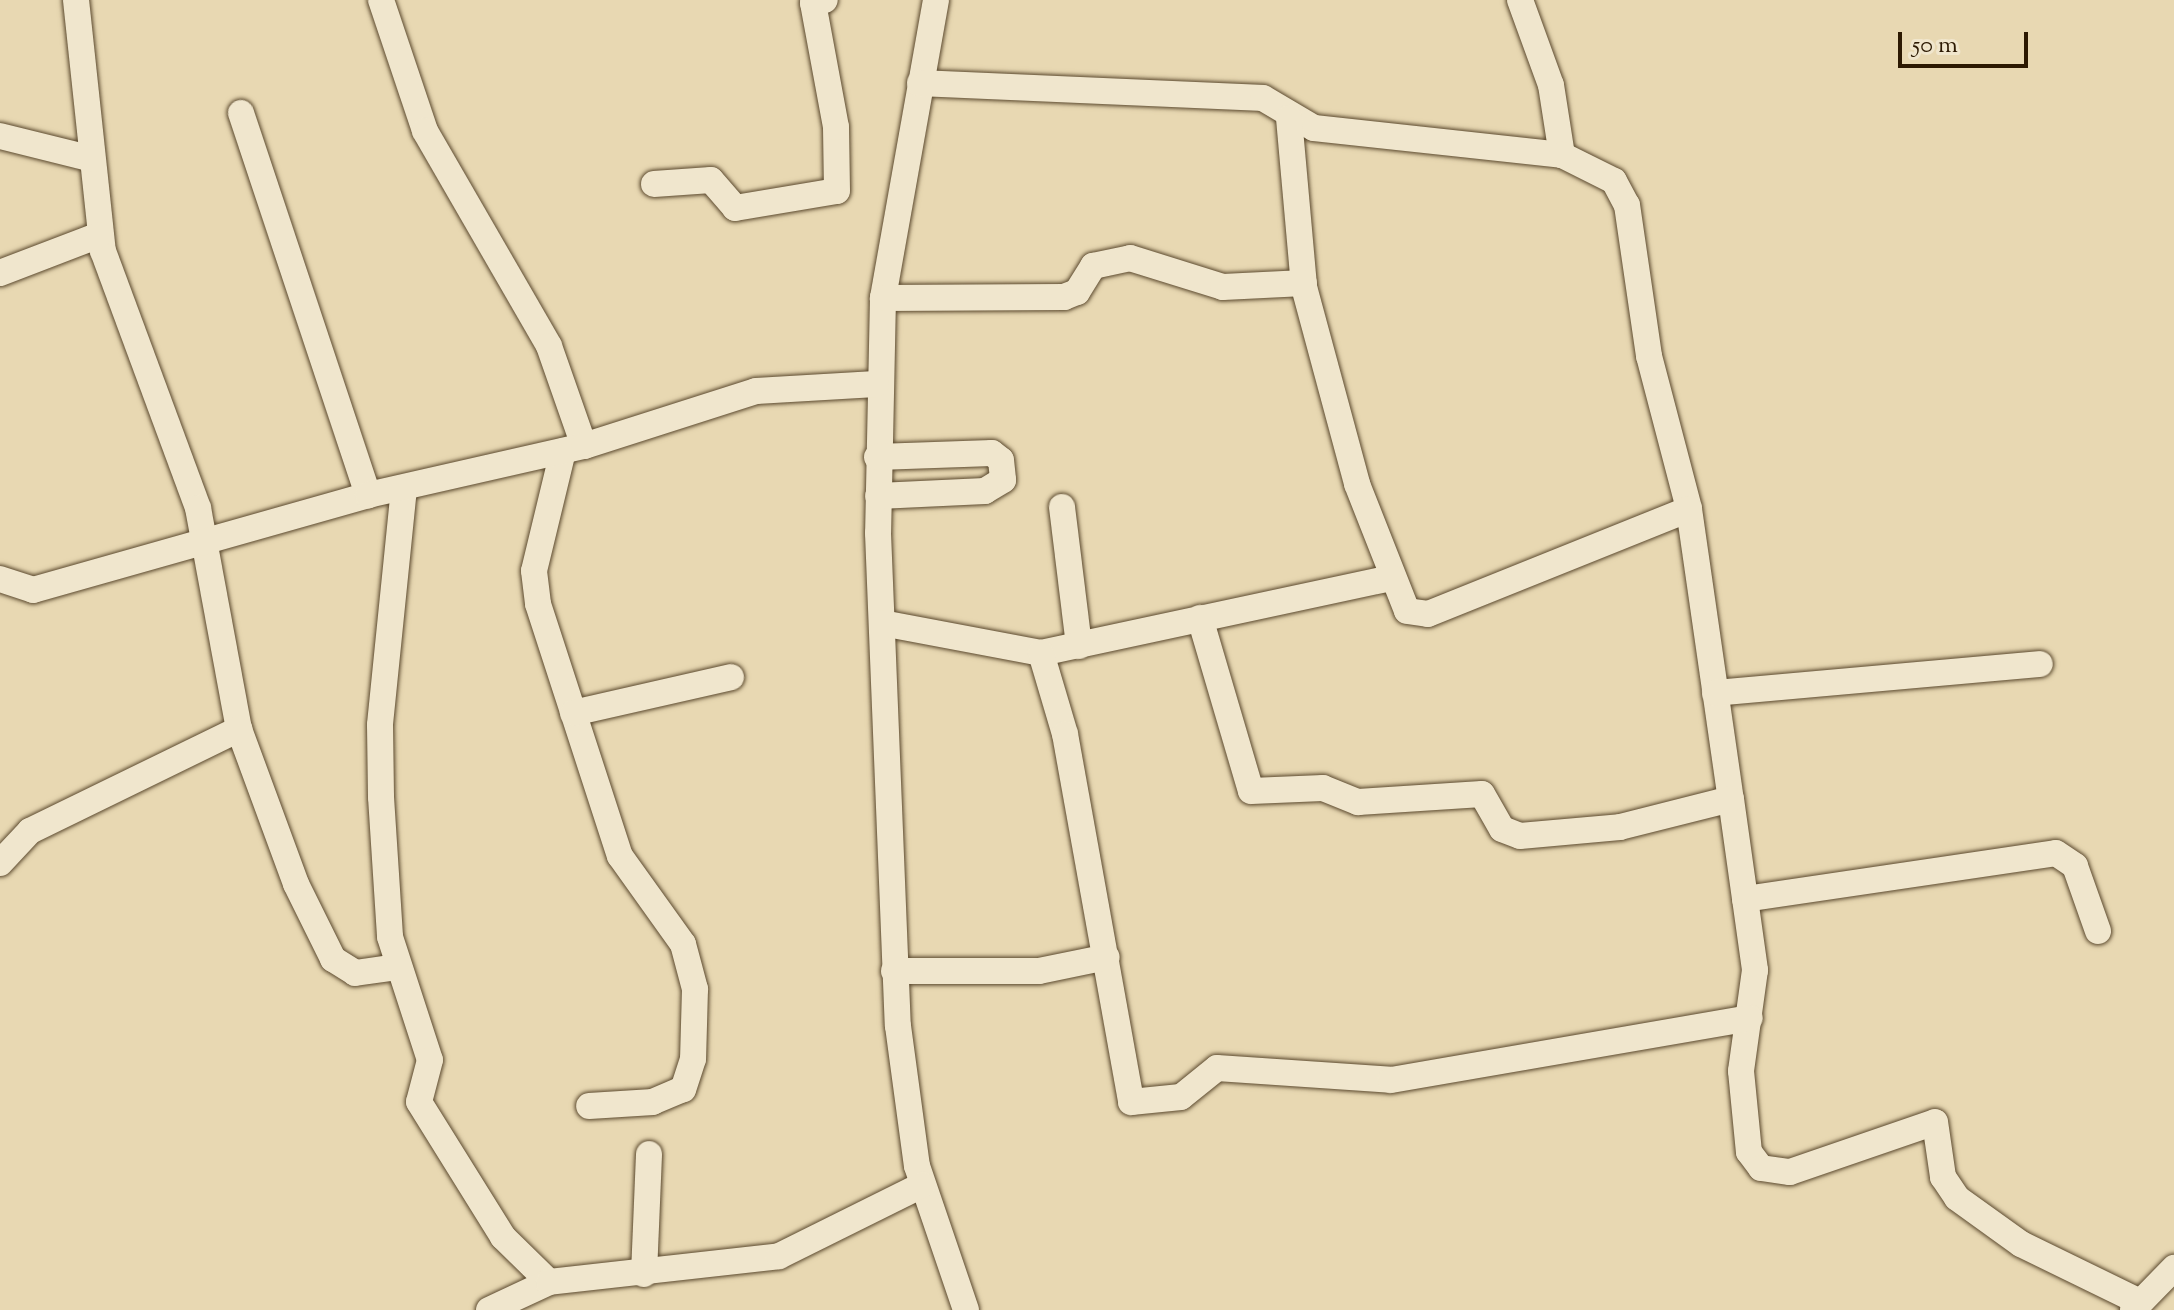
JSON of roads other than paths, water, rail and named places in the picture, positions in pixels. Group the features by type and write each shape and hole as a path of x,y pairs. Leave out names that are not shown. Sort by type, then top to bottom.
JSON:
{"street":[{"path":"76,0 99,235 203,540 239,729 292,875 333,959 355,973 397,967"},
{"path":"381,0 425,131 549,346 574,449 534,586 620,856 683,944 695,989 693,1059 683,1089 653,1102 589,1106"},
{"path":"654,184 711,180 735,208 837,191 836,127 813,3 825,0"},
{"path":"936,0 883,298 876,384 877,457 894,971 922,1185 966,1310"},
{"path":"1520,0 1551,85 1562,155"},
{"path":"920,83 1183,90 1263,98 1289,118 1314,128 1562,155 1614,181 1627,205 1649,356 1689,509 1755,970 1741,1087 1749,1152 1761,1168 1777,1173 1814,1166 1935,1122 1943,1177 1957,1198 2021,1244 2136,1306 2174,1268"},
{"path":"241,113 368,495"},
{"path":"1289,118 1304,283 1357,484 1391,578 1407,611 1428,614 1689,509"},
{"path":"0,136 92,159"},
{"path":"0,273 99,235"},
{"path":"883,298 1064,297 1077,292 1093,266 1130,258 1223,287 1304,283"},
{"path":"0,579 33,590 368,495 574,449 756,391 876,384"},
{"path":"877,457 992,453 1001,460 1003,480 985,491 878,496"},
{"path":"404,488 380,725 387,918 397,967 428,1046 422,1113 503,1237 549,1282"},
{"path":"1062,507 1079,646"},
{"path":"882,623 1041,653 1391,578"},
{"path":"1200,618 1251,791 1323,788 1358,802 1482,794 1502,829 1520,836 1628,826 1731,799"},
{"path":"1041,653 1065,734 1131,1102 1181,1097 1217,1068 1391,1080 1750,1018"},
{"path":"1715,693 2040,664"},
{"path":"573,713 731,677"},
{"path":"0,863 30,831 239,729"},
{"path":"1745,899 2056,853 2075,866 2098,931"},
{"path":"894,971 1039,971 1107,957"},
{"path":"644,1274 649,1217 642,1171 649,1154"},
{"path":"489,1310 549,1282 644,1274 801,1249 922,1185"}]}
